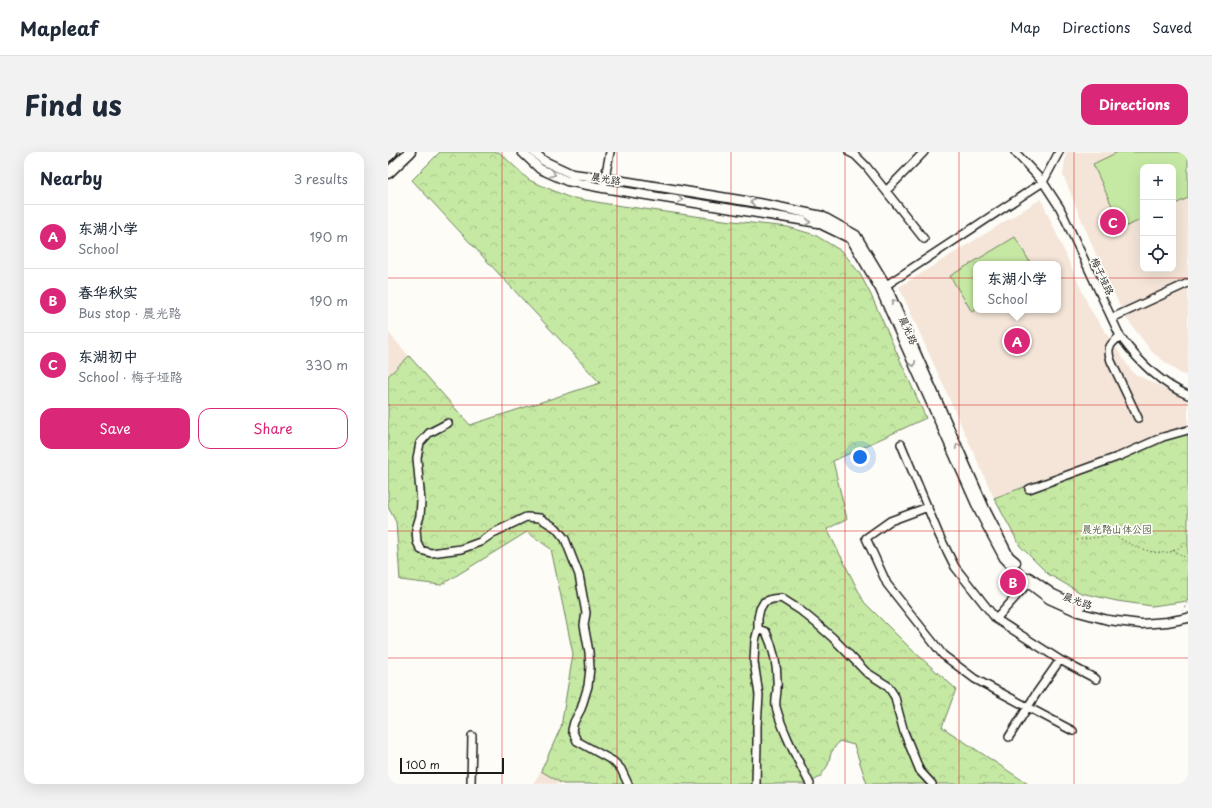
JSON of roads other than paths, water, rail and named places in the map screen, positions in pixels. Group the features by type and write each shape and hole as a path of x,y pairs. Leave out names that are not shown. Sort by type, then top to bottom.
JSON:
{"highway":[{"path":"388,156 392,152"},
{"path":"388,173 410,152"}],"main road":[{"name":"晨光路","path":"522,152 540,169 568,181 818,223 851,239 883,287 980,513 1004,558 1028,583 1049,599 1078,612 1108,620 1141,624 1167,622 1186,615"},
{"name":"晨光路","path":"534,152 544,161 572,174 764,204 822,216 856,235 883,287 986,511 1009,556 1031,578 1053,594 1080,607 1110,615 1141,619 1186,615"}],"street":[{"path":"603,188 610,152"},
{"path":"849,152 855,155 866,166 924,239"},
{"path":"886,191 924,152"},
{"name":"梅子垭路","path":"1015,152 1042,182 1060,208 1120,336 1144,366 1158,378 1188,394"},
{"path":"883,287 1042,182 1059,152"},
{"path":"1112,318 1188,283"},
{"path":"1120,336 1109,346 1108,353 1138,418"},
{"path":"448,423 429,433 420,444 417,458 420,516 416,529 417,542 421,550 431,553 461,549 480,542 493,533 526,518 540,518 556,528 564,539 579,575 586,614 584,626 589,652 590,668 588,686 581,709 574,722 572,730 577,741 613,761 620,769 628,784"},
{"path":"1029,489 1120,456 1163,437 1188,430"},
{"path":"901,444 939,535 955,567 996,619 1060,660 1096,678"},
{"path":"928,507 890,520 866,538 887,584 943,655 975,679 1073,731"},
{"path":"996,619 1028,583"},
{"path":"756,784 756,726 759,695 754,662 755,640 758,629 758,618 764,602 781,598 800,610 817,624 866,672 888,686 895,697 904,732 920,771 932,784"},
{"path":"758,629 766,632 773,649 777,669 777,692 775,701 778,713 795,754 810,784"},
{"path":"1009,737 1060,660"},
{"path":"471,784 472,736"}],"place":[{"name":"东湖初中","path":"1113,222"},
{"name":"东湖小学","path":"1017,341"},
{"name":"春华秋实","path":"1013,582"}],"park label":[{"name":"晨光路山体公园","path":"1117,528"}]}
